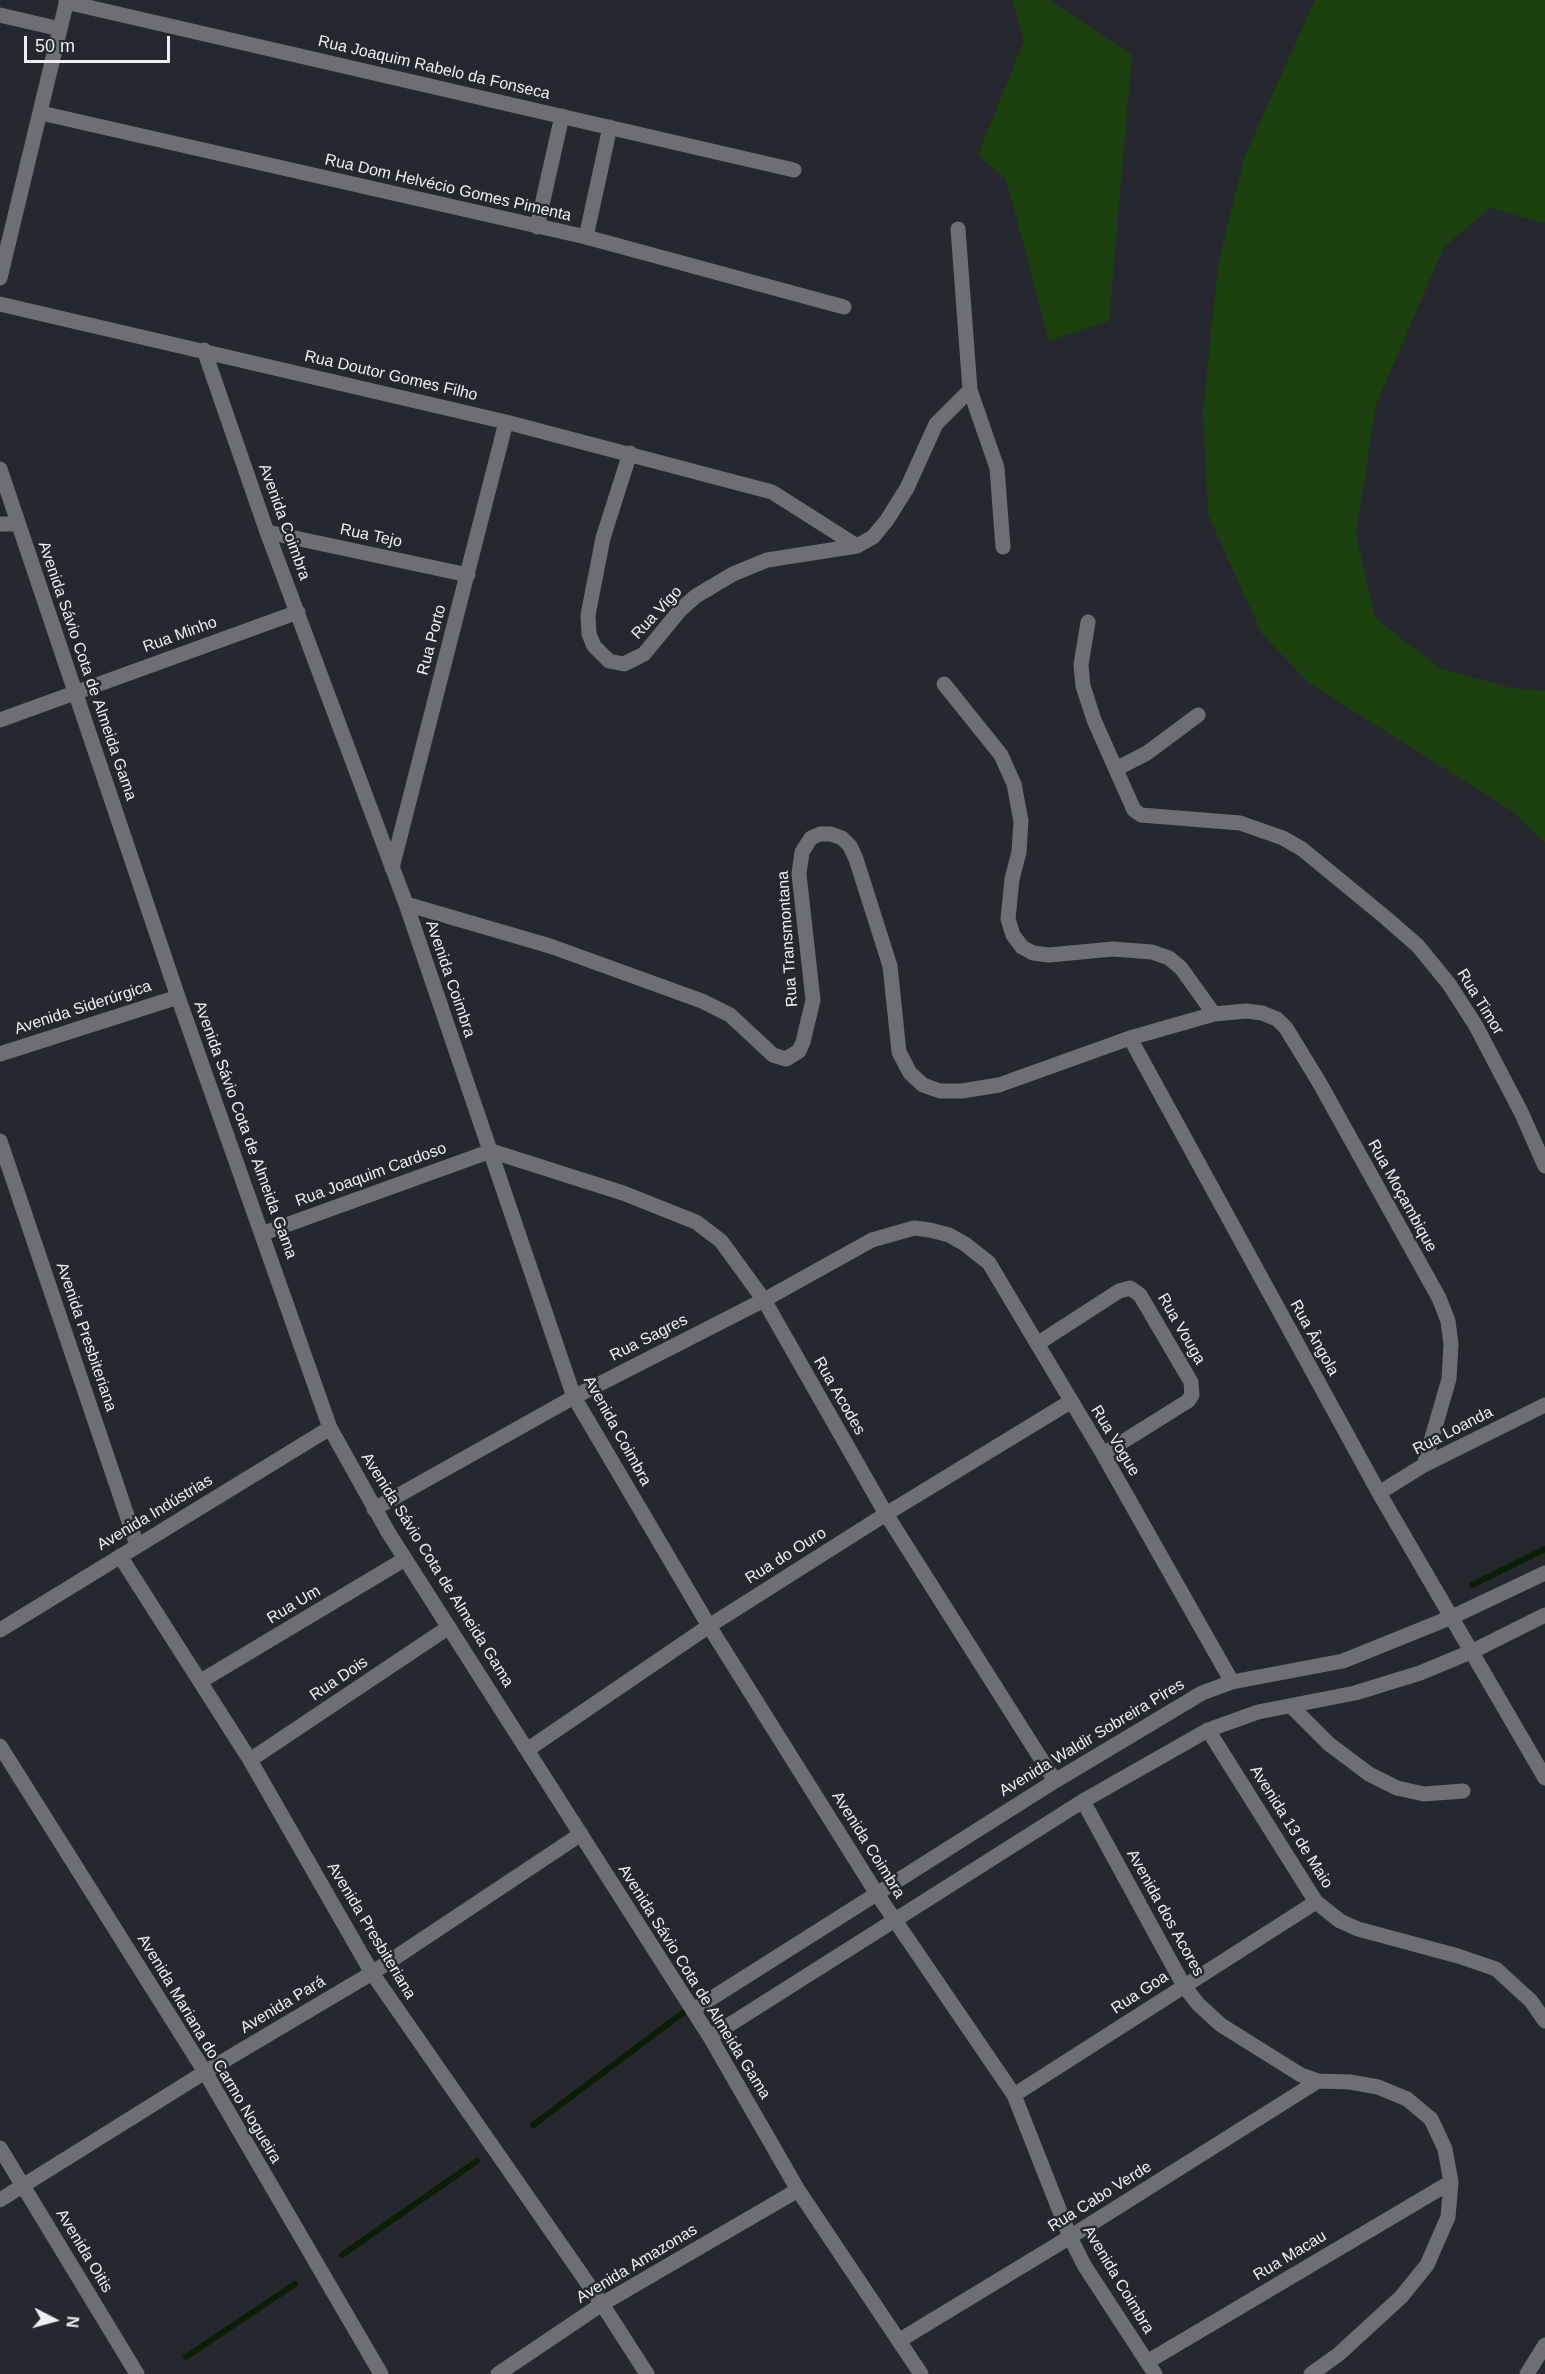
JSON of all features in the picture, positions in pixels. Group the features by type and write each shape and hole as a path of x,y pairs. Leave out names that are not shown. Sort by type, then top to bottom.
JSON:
{"street":[{"path":"0,278 67,1"},
{"name":"Rua Joaquim Rabelo da Fonseca","path":"67,1 794,170"},
{"path":"0,15 60,29"},
{"name":"Rua Dom Helvécio Gomes Pimenta","path":"41,113 586,237 844,307"},
{"path":"537,227 562,116"},
{"path":"586,237 610,127"},
{"path":"958,229 970,390 997,468 1003,547"},
{"name":"Rua Doutor Gomes Filho","path":"0,304 506,422 772,492 857,546"},
{"name":"Avenida Coimbra","path":"204,350 267,532 406,904 574,1397 710,1626 877,1894 1014,2095 1070,2237 1084,2265 1151,2368"},
{"name":"Rua Vigo","path":"630,453 603,538 588,615 589,634 594,646 609,661 624,664 644,654 681,609 713,584 767,560 857,546 873,537 888,520 906,488 936,424 970,390"},
{"name":"Rua Porto","path":"392,868 506,422"},
{"name":"Avenida Sávio Cota de Almeida Gama","path":"0,469 178,997 264,1233 330,1428 374,1509 405,1559 710,2037 798,2190 921,2374"},
{"path":"0,524 18,524"},
{"name":"Rua Tejo","path":"267,532 468,575"},
{"name":"Rua Minho","path":"0,720 298,612"},
{"name":"Rua Timor","path":"1088,622 1081,665 1083,686 1094,720 1134,810 1142,815 1214,820 1261,829 1302,849 1418,946 1449,984 1481,1035 1521,1112 1545,1166"},
{"path":"944,684 1001,755 1014,784 1021,821 1019,852 1012,879 1008,919 1013,935 1022,947 1049,955 1113,949 1152,952 1169,958 1181,968 1214,1014"},
{"path":"1116,769 1147,753 1198,715"},
{"name":"Rua Transmontana","path":"406,904 550,946 702,1001 730,1015 773,1055 786,1059 798,1051 803,1042 813,1000 800,874 802,852 811,838 820,834 831,834 842,838 850,846 856,859 892,975 899,1052 910,1073 923,1085 940,1091 962,1091 999,1085 1130,1038"},
{"name":"Avenida Siderúrgica","path":"0,1054 178,997"},
{"name":"Rua Moçambique","path":"1130,1038 1214,1014 1246,1011 1262,1013 1277,1019 1286,1028 1439,1298 1448,1321 1451,1344 1449,1379 1424,1465"},
{"name":"Rua Ângola","path":"1130,1038 1379,1493 1545,1778"},
{"name":"Avenida Presbiteriana","path":"0,1141 137,1545"},
{"name":"Rua Joaquim Cardoso","path":"264,1233 491,1151"},
{"name":"Rua Acodes","path":"491,1151 632,1196 696,1222 720,1241 764,1300 886,1514 1055,1781"},
{"name":"Rua Sagres","path":"374,1509 574,1397 764,1300 872,1240 914,1228 949,1235"},
{"name":"Rua Vogue","path":"949,1235 980,1253 989,1263 1103,1454 1232,1682"},
{"name":"Rua Vouga","path":"1037,1344 1119,1291 1130,1288 1140,1295 1191,1382 1192,1395 1188,1401 1103,1454"},
{"name":"Rua do Ouro","path":"527,1750 710,1626 886,1514 1070,1402"},
{"name":"Rua Loanda","path":"1379,1493 1424,1465 1545,1405"},
{"name":"Avenida Indústrias","path":"0,1630 330,1428"},
{"name":"Avenida Presbiteriana","path":"120,1556 249,1760 372,1973 602,2304 647,2374"},
{"name":"Rua Um","path":"201,1681 405,1559"},
{"name":"Avenida Waldir Sobreira Pires","path":"693,2010 1055,1781 1171,1709 1202,1693 1232,1682 1343,1661 1452,1617 1545,1573"},
{"path":"710,2037 1083,1801 1208,1730 1258,1712 1355,1693 1409,1676 1473,1652 1545,1615"},
{"name":"Rua Dois","path":"249,1760 449,1627"},
{"path":"1291,1706 1329,1744 1369,1774 1397,1788 1424,1794 1463,1791"},
{"name":"Avenida 13 de Maio","path":"1208,1730 1316,1902 1340,1921 1358,1929 1458,1956 1496,1970 1531,2001 1545,2021"},
{"name":"Avenida Mariana do Carmo Nogueira","path":"0,1746 205,2072 381,2374"},
{"name":"Avenida dos Acores","path":"1083,1801 1184,1986 1198,2004 1221,2025 1285,2067 1318,2081 1369,2085 1407,2099 1431,2119 1445,2149 1451,2182 1448,2217 1427,2265 1401,2297 1339,2354 1311,2374"},
{"name":"Avenida Pará","path":"0,2200 205,2072 372,1973 581,1834"},
{"name":"Rua Goa","path":"1014,2095 1316,1902"},
{"name":"Rua Cabo Verde","path":"900,2340 1070,2237 1318,2081"},
{"name":"Avenida Oitis","path":"0,2148 137,2374"},
{"name":"Rua Macau","path":"1151,2368 1451,2182"},
{"name":"Avenida Amazonas","path":"498,2374 602,2304 798,2190"},
{"path":"1527,2374 1545,2345"}],"green space":[{"path":"1012,0 1050,0 1132,55 1109,321 1049,341 1006,179 978,155 1024,41"},
{"path":"1315,0 1545,0 1545,223 1490,208 1444,247 1376,405 1356,534 1375,618 1441,669 1512,688 1545,691 1545,843 1512,811 1309,683 1262,634 1208,515 1203,412 1218,265 1244,158"}],"waterway":[{"path":"1472,1585 1545,1549"},
{"path":"533,2125 688,2009"},
{"path":"342,2255 477,2161"},
{"path":"186,2357 295,2284"}]}
